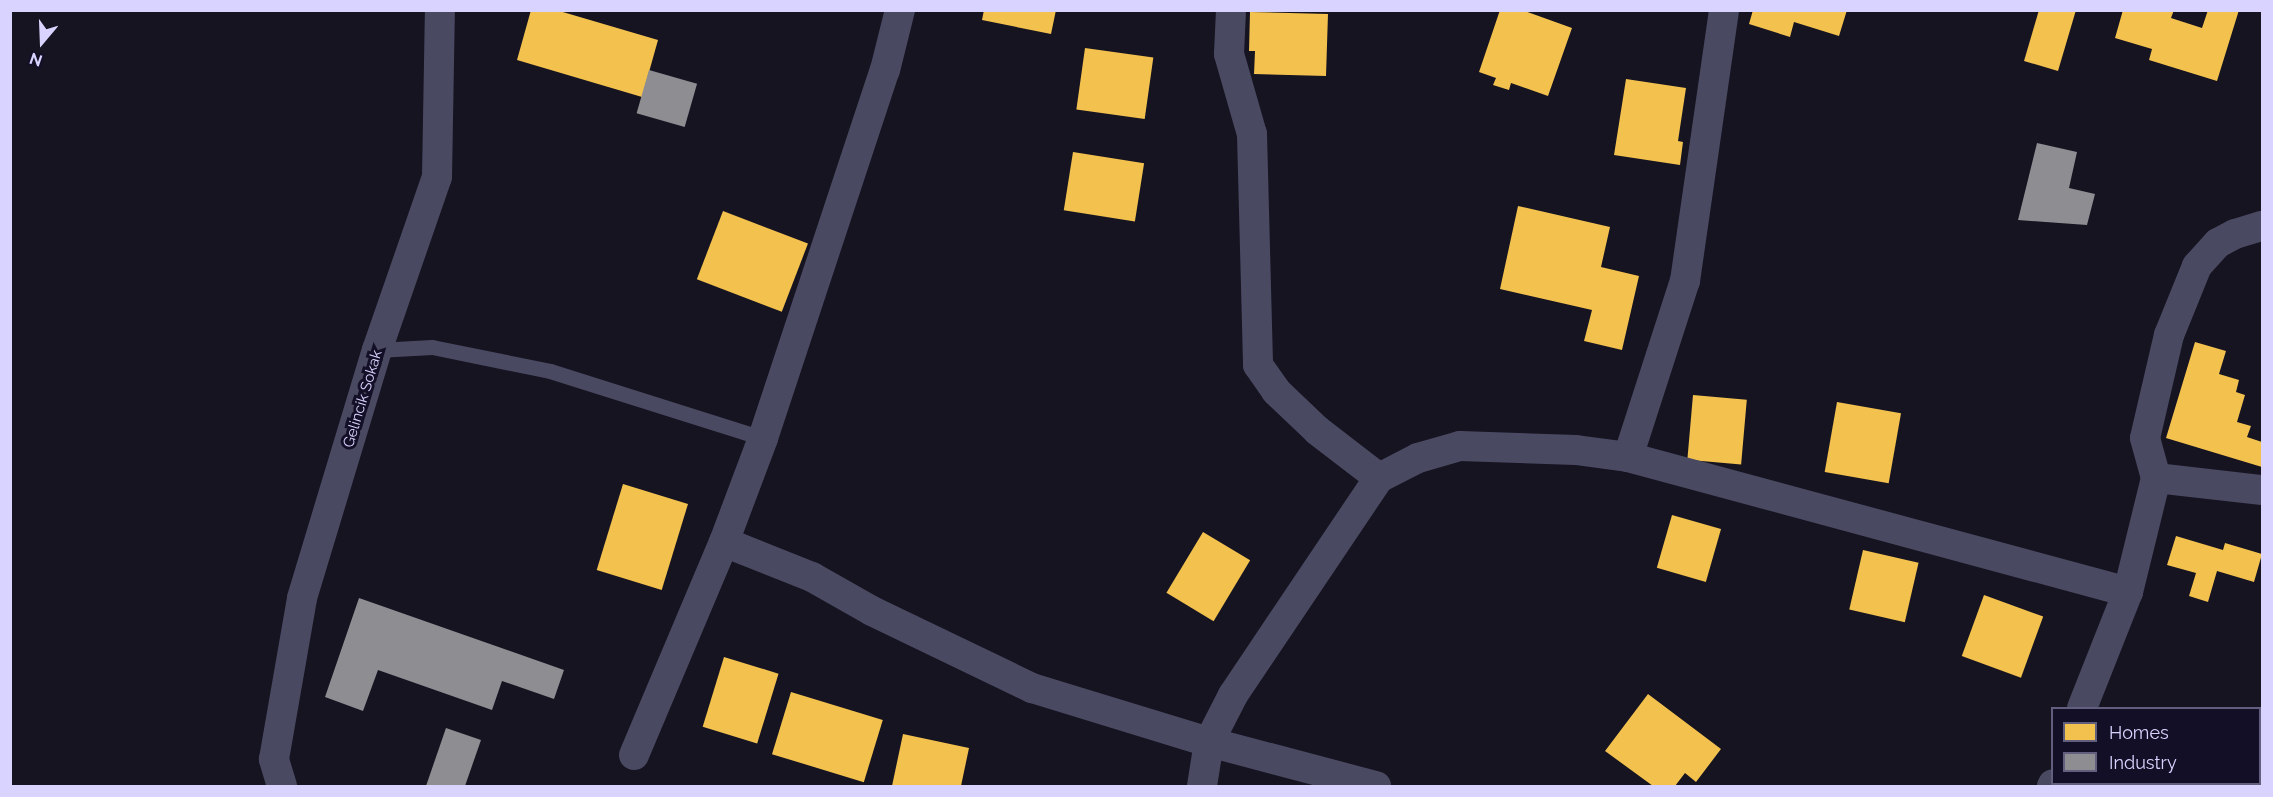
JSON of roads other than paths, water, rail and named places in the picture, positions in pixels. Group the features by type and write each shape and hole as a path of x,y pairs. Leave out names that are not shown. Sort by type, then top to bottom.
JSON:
{"street":[{"name":"Gelincik Sokak","path":"282,786 274,759 302,598 377,350 437,177 440,10"},
{"path":"634,755 724,542 762,438 885,70 900,10"},
{"path":"1231,10 1229,54 1252,135 1258,365 1276,392 1318,431 1379,478"},
{"path":"1628,457 1685,281 1724,10"},
{"path":"2082,707 2128,592 2156,478 2145,438 2169,335 2197,266 2218,243 2235,234 2262,226"},
{"path":"1202,786 1209,742 1233,695 1379,478 1418,458 1461,446 1576,450 1628,457 2128,592"},
{"path":"2156,478 2262,490"},
{"path":"724,542 812,577 872,610 1032,688 1209,742 1376,786"}],"lane":[{"path":"377,350 432,347 550,371 762,438"}]}
